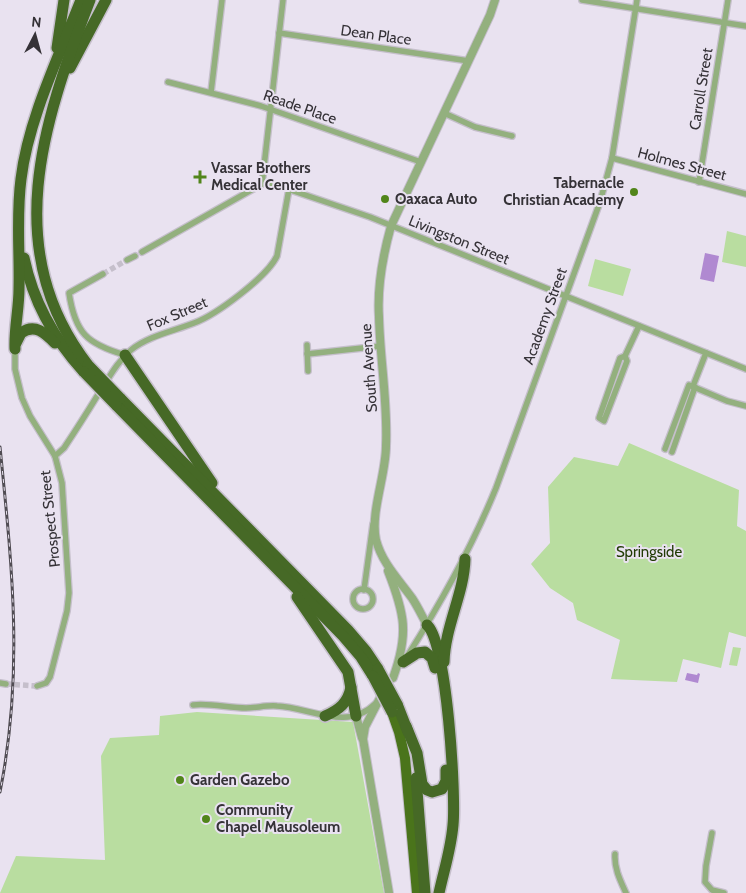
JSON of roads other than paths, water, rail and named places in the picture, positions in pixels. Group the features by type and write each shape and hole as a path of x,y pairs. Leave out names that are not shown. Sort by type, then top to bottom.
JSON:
{"highway":[{"path":"47,88 59,40 64,0"},
{"path":"15,350 14,338 19,293 19,197 24,160 47,88 81,0"},
{"path":"86,368 50,308 36,273 28,219 30,182 36,154 49,110 90,0"},
{"path":"49,110 106,0"},
{"path":"19,225 25,263 40,308 58,340 376,673"},
{"path":"15,350 22,332 30,328 38,329 86,368"},
{"path":"125,356 228,508"},
{"path":"118,401 228,508 348,630 366,651 376,673 406,726 417,753 423,786 430,792 440,790 445,786 447,777 435,668 427,625"},
{"path":"444,686 447,634 464,575 465,558"},
{"path":"278,571 346,669 351,683 356,716"},
{"path":"427,625 432,630 436,643 444,686 454,786 451,842 439,893"},
{"path":"403,662 417,653 425,652 432,658 435,668"},
{"path":"325,716 344,705 349,696 351,683"},
{"path":"395,708 407,768 417,893"},
{"path":"406,726 416,772 425,893"}],"street":[{"path":"211,92 222,0"},
{"path":"142,252 262,184 283,0"},
{"name":"South Avenue","path":"427,625 417,605 380,553 376,536 376,515 386,447 386,406 379,301 384,254 391,226 469,61 495,0"},
{"path":"582,0 746,26"},
{"name":"Academy Street","path":"427,625 465,558 496,488 600,202 612,158 637,0"},
{"name":"Carroll Street","path":"699,182 728,0"},
{"name":"Dean Place","path":"279,33 469,61"},
{"name":"Reade Place","path":"168,82 211,92 270,110 421,162"},
{"path":"444,113 475,127 512,136"},
{"name":"Holmes Street","path":"612,158 746,194"},
{"name":"Livingston Street","path":"262,184 270,183 370,217 746,369"},
{"name":"Fox Street","path":"55,456 64,448 114,369 132,349 148,340 215,313 265,272 274,262 277,256 289,189"},
{"path":"127,260 135,256"},
{"path":"103,274 69,293 74,318 80,331 88,338 125,356"},
{"path":"625,356 627,361 604,420 600,418 620,358 625,356 638,326"},
{"path":"307,345 308,371"},
{"path":"307,354 381,346"},
{"name":"Prospect Street","path":"15,350 15,369 22,398 30,416 55,456 62,483 69,593 67,611 50,677 46,683 37,686"},
{"path":"665,448 706,353"},
{"path":"692,386 727,401 746,406"},
{"path":"672,452 692,386"},
{"path":"364,590 371,531 376,515"},
{"path":"380,553 400,600 403,617 402,645 392,678"},
{"path":"364,745 365,727 381,696 427,625"},
{"path":"193,705 256,708 275,705 296,708 308,713 325,716 356,716 369,710 381,696"},
{"path":"356,716 364,745 389,893"},
{"path":"712,833 705,882 712,890 724,893"},
{"path":"615,854 619,879 626,893"}],"tunnel":[{"path":"103,274 127,260"},
{"path":"6,684 37,686"}],"railway":[{"path":"0,447 12,577 14,661 12,704 0,792"}],"place":[{"name":"Vassar Brothers Medical Center","path":"200,177"},
{"name":"Tabernacle Christian Academy","path":"634,192"},
{"name":"Oaxaca Auto","path":"385,199"},
{"name":"Garden Gazebo","path":"180,780"},
{"name":"Community Chapel Mausoleum","path":"206,819"}],"park label":[{"name":"Springside","path":"649,552"}]}
